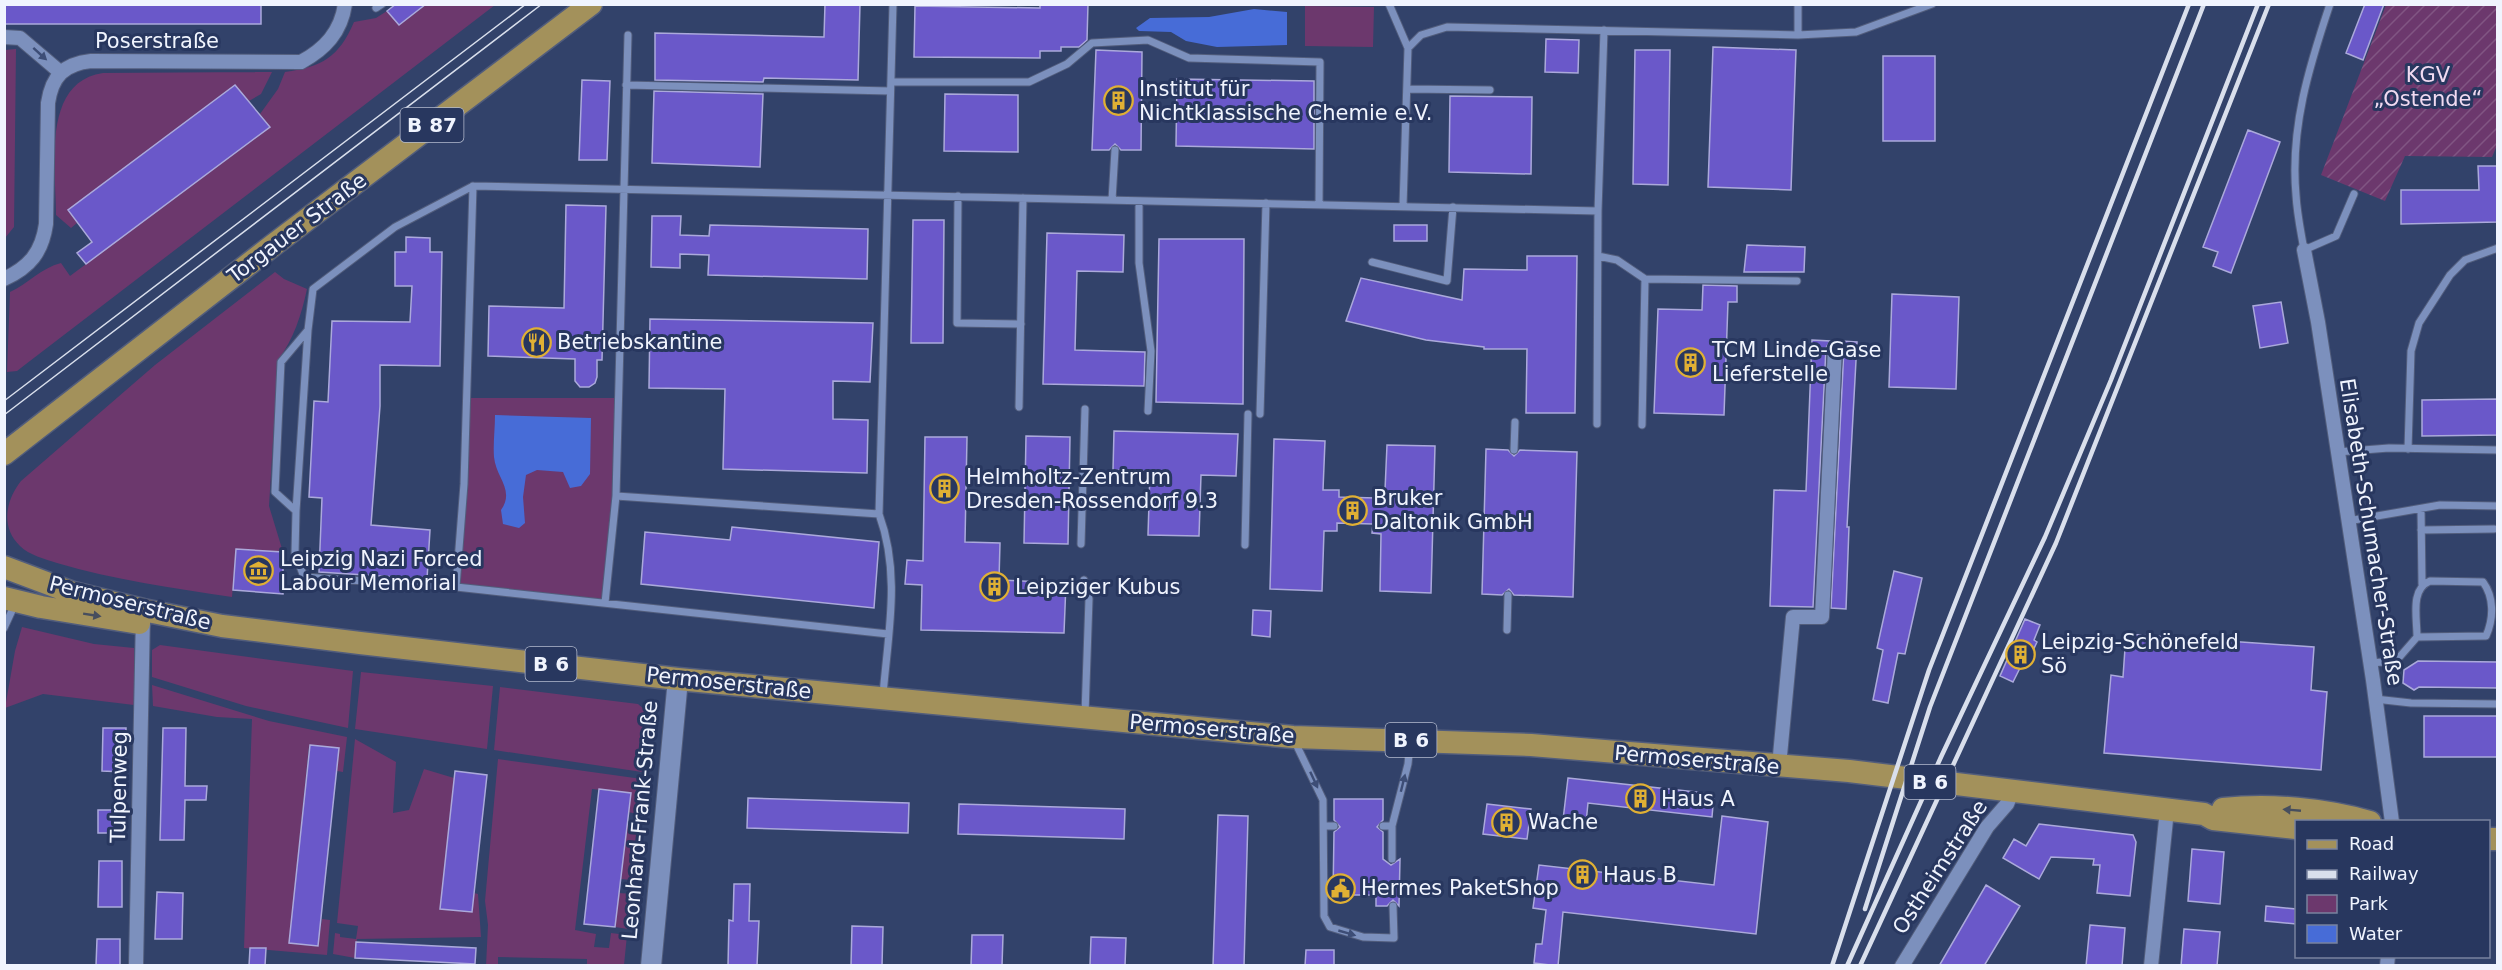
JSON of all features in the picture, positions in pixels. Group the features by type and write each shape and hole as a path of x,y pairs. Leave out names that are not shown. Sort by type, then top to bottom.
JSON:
{"main road":[{"name":"Torgauer Straße","path":"4,454 272,246 591,4"},
{"name":"Permoserstraße","path":"4,567 143,617"},
{"name":"Permoserstraße","path":"10,599 143,617 678,679 1293,737 1531,745 1849,771 2204,814 2217,810 2256,807 2331,813 2361,820"},
{"name":"Permoserstraße","path":"2204,814 2212,819 2295,828"}],"street":[{"name":"Poserstraße","path":"60,72 75,63 91,62 301,62 316,54 334,37 345,4"},
{"path":"4,37 20,38 60,72 51,86 48,102 46,224 43,243 20,271 4,279"},
{"name":"Elisabeth-Schumacher-Straße","path":"2304,250 2318,322 2392,820"},
{"path":"1779,766 1793,616 1822,617 1835,348"},
{"name":"Tulpenweg","path":"136,966 143,617"},
{"name":"Leonhard-Frank-Straße","path":"651,966 678,679"},
{"name":"Ostheimstraße","path":"1902,966 1980,837 2007,804 2012,792"},
{"path":"2151,966 2167,810"}],"lane":[{"path":"883,698 892,558 879,514 892,4"},
{"path":"1389,4 1408,48 1403,206"},
{"path":"1798,4 1798,35"},
{"path":"1408,48 1421,35 1447,27 1798,35 1856,32 1932,4"},
{"path":"2330,4 2300,106 2295,151 2295,195 2304,250 2336,236 2354,194"},
{"path":"1597,424 1598,211 1604,30"},
{"path":"605,603 616,496 628,35"},
{"path":"891,82 1029,82 1067,64 1092,43 1148,40 1189,58 1320,62 1319,204"},
{"path":"626,85 890,92"},
{"path":"1407,89 1490,90"},
{"path":"1112,200 1114,150"},
{"path":"888,634 456,587 304,577 295,553 296,511 308,330 313,289 395,227 472,186 1598,211"},
{"path":"456,587 465,452 472,186"},
{"path":"958,196 957,323 1021,324"},
{"path":"1019,407 1023,198"},
{"path":"1139,201 1138,263 1151,351 1148,411"},
{"path":"1260,414 1266,203"},
{"path":"1372,262 1447,281 1453,207"},
{"path":"2408,449 2410,351 2419,323 2450,275 2465,260 2498,248"},
{"path":"1598,256 1617,260 1645,279 1797,281"},
{"path":"1642,425 1645,279"},
{"path":"296,511 275,492 281,362 308,330"},
{"path":"1082,544 1084,409"},
{"path":"1245,545 1248,414"},
{"path":"1514,450 1515,422"},
{"path":"2337,452 2408,449 2498,450"},
{"path":"616,496 879,514"},
{"path":"2348,521 2440,505 2498,506"},
{"path":"2421,509 2422,584"},
{"path":"2421,530 2494,529"},
{"path":"1084,580 1089,599 1085,717"},
{"path":"2370,663 2396,661 2417,637 2417,590 2422,584 2430,581 2483,582 2491,593 2491,626 2486,636 2417,637"},
{"path":"1507,630 1508,595"},
{"path":"4,628 10,599"},
{"path":"2375,699 2411,703 2498,704"},
{"path":"1293,737 1323,800 1324,916 1330,927 1363,937 1394,938 1393,906"},
{"path":"1392,859 1392,826 1408,764 1410,740"},
{"path":"1324,826 1334,826"},
{"path":"1383,826 1392,826"}],"green space":[{"path":"426,5 495,5 17,371 7,372 10,292 47,268 61,263 70,276 270,127 260,114 278,89 285,72 309,67 328,58 342,44 354,22 376,18 387,11 399,25"},
{"name":"KGV „Ostende“","path":"2386,5 2497,5 2498,143 2492,157 2405,156 2385,201 2321,175"},
{"path":"1305,6 1374,7 1373,47 1305,46"},
{"path":"16,49 14,227 5,238 5,50"},
{"path":"272,72 261,94 249,101 235,85 68,210 77,223 71,228 56,215 56,130 61,110 70,93 83,80 103,73"},
{"path":"275,272 284,279 307,289 296,326 278,360 269,506 283,552 236,549 232,597 144,583 78,569 42,558 20,546 10,530 7,514 12,496 21,481 155,365"},
{"path":"467,398 617,398 616,496 605,603 456,587"},
{"path":"22,627 94,644 134,648 134,705 43,694 5,708 15,651"},
{"path":"160,645 353,671 348,728 246,706 152,677 152,650"},
{"path":"361,672 493,686 487,749 355,729"},
{"path":"152,685 269,721 347,737 343,772 337,771 339,748 309,746 289,943 318,946 322,919 330,920 327,955 244,948 252,719 217,717 153,706"},
{"path":"500,687 638,704 646,711 647,718 642,772 494,750"},
{"path":"355,739 396,762 393,813 409,810 424,769 454,778 441,908 472,912 474,893 478,894 481,937 357,939 355,958 333,954 335,933 340,934 340,937 356,939 358,926 337,923"},
{"path":"498,759 642,779 638,814 628,812 630,793 592,789 575,930 596,934 594,947 609,948 611,933 627,935 624,965 587,965 587,959 498,957 498,965 486,966 488,925 485,901"},
{"path":"627,825 637,826 631,880 621,879"},
{"path":"619,893 632,894 628,929 615,927"}],"water":[{"path":"1254,9 1287,12 1287,45 1217,47 1186,41 1171,32 1139,31 1136,28 1150,18 1209,17"},
{"path":"495,415 591,418 590,474 581,486 570,488 563,472 537,470 526,475 523,497 525,523 519,528 503,524 501,510 506,496 494,457"}],"building":[{"path":"4,4 261,4 261,24 4,24"},
{"path":"396,4 426,4 399,25 387,11"},
{"path":"825,4 860,4 858,80 764,78 763,82 655,80 655,33 824,37"},
{"path":"1040,4 1088,4 1087,40 1079,47 1061,47 1061,51 1040,51 1040,58 914,57 915,6 1040,8"},
{"path":"2365,4 2384,4 2363,60 2346,53"},
{"path":"1546,39 1579,40 1578,73 1545,72"},
{"path":"1713,47 1796,50 1791,190 1708,187"},
{"name":"Institut für Nichtklassische Chemie e.V.","path":"1096,50 1142,52 1141,150 1121,150 1115,144 1109,150 1092,150"},
{"path":"1635,50 1670,50 1668,185 1633,184"},
{"path":"1883,56 1935,56 1935,141 1883,141"},
{"path":"1177,79 1314,81 1314,149 1176,146"},
{"path":"582,80 610,81 607,160 579,160"},
{"path":"235,85 270,127 86,264 77,253 92,242 68,210"},
{"path":"654,91 763,94 760,167 652,163"},
{"path":"945,94 1018,95 1018,152 944,151"},
{"path":"1450,96 1532,97 1531,174 1449,172"},
{"path":"2248,130 2280,142 2231,273 2213,266 2218,252 2203,247"},
{"path":"2478,166 2498,166 2498,222 2401,224 2401,190 2479,190"},
{"path":"566,205 606,206 602,360 597,360 597,377 595,383 589,387 580,387 575,381 575,359 488,356 489,306 564,308"},
{"path":"652,216 681,216 680,235 709,236 710,225 868,229 867,279 708,275 709,255 680,254 680,268 651,267"},
{"path":"913,220 944,220 943,343 911,343"},
{"path":"1394,225 1427,225 1427,241 1394,241"},
{"path":"1047,233 1124,235 1123,272 1077,271 1075,350 1145,352 1144,386 1043,384"},
{"path":"406,237 430,238 430,252 442,252 440,366 380,365 380,406 371,525 430,530 427,579 319,572 322,498 309,497 314,401 328,402 332,321 410,322 412,286 395,286 395,252 406,252"},
{"path":"1159,239 1244,239 1243,404 1156,402"},
{"path":"1747,245 1805,247 1804,272 1744,272"},
{"path":"1527,256 1577,256 1575,413 1526,413 1527,349 1484,349 1484,347 1426,340 1346,321 1361,278 1462,300 1464,269 1527,270"},
{"name":"TCM Linde-Gase Lieferstelle","path":"1703,285 1737,286 1737,302 1728,302 1724,415 1654,413 1658,309 1702,310"},
{"path":"1892,294 1959,297 1956,389 1889,387"},
{"path":"2281,302 2288,343 2260,348 2253,306"},
{"path":"650,319 873,323 870,382 833,381 833,419 868,420 867,473 723,469 725,389 649,388"},
{"path":"1812,340 1830,341 1826,348 1813,607 1770,606 1774,490 1806,491"},
{"path":"1841,341 1857,342 1847,527 1849,527 1846,609 1831,608 1844,348"},
{"path":"2498,399 2498,435 2422,436 2422,400"},
{"path":"1114,431 1238,434 1236,476 1201,475 1199,536 1148,535 1150,471 1113,470"},
{"path":"1026,436 1070,437 1068,544 1024,543"},
{"name":"Leipziger Kubus","path":"925,437 967,437 965,542 1000,543 999,580 1066,583 1064,633 921,630 922,585 905,584 907,560 923,561"},
{"name":"Bruker Daltonik GmbH","path":"1274,439 1325,441 1323,490 1339,490 1339,497 1376,498 1376,490 1385,490 1387,445 1435,446 1431,593 1380,591 1381,534 1372,533 1373,524 1337,523 1337,531 1324,531 1322,591 1270,589"},
{"name":"Bruker Daltonik GmbH","path":"1486,449 1508,450 1514,456 1520,450 1577,452 1573,597 1514,595 1509,589 1502,595 1482,594"},
{"path":"732,527 879,542 874,608 641,584 645,532 730,540"},
{"name":"Leipzig Nazi Forced Labour Memorial","path":"236,549 283,552 283,594 233,590"},
{"path":"1894,571 1922,578 1905,654 1898,653 1888,703 1873,700 1883,650 1877,648"},
{"path":"1253,610 1271,611 1270,637 1252,635"},
{"name":"Leipzig-Schönefeld Sö","path":"2025,619 2040,625 2034,640 2037,642 2025,668 2021,666 2013,682 2000,676"},
{"path":"2126,634 2314,647 2311,690 2327,692 2321,770 2104,753 2111,675 2123,677"},
{"path":"2418,661 2498,662 2498,688 2419,687 2414,690 2403,683 2404,670"},
{"path":"2424,716 2498,716 2498,757 2424,757"},
{"path":"103,728 126,728 125,772 102,771"},
{"path":"163,728 186,728 185,786 207,786 206,800 185,800 184,840 160,840"},
{"path":"310,745 339,748 318,946 289,943"},
{"path":"455,771 487,775 472,912 440,909"},
{"name":"Haus A","path":"1568,778 1714,794 1712,817 1588,803 1586,823 1563,820"},
{"path":"599,789 631,793 615,927 584,924"},
{"path":"748,798 909,803 908,833 747,828"},
{"path":"1334,799 1383,799 1383,820 1377,827 1383,832 1383,859 1391,865 1400,859 1399,906 1393,900 1387,906 1376,906 1376,895 1333,895 1334,832 1340,827 1334,820"},
{"path":"959,804 1125,809 1124,839 958,834"},
{"name":"Wache","path":"1487,804 1531,809 1527,839 1483,834"},
{"path":"98,810 125,810 124,833 98,833"},
{"path":"1218,815 1248,816 1244,966 1213,966"},
{"name":"Haus B","path":"1722,816 1768,822 1756,934 1563,912 1558,966 1534,963 1536,944 1542,944 1546,910 1533,908 1539,865 1714,885"},
{"path":"2039,824 2133,835 2136,842 2130,896 2097,893 2100,865 2093,865 2094,859 2051,857 2039,879 2003,858 2014,839 2026,846"},
{"path":"2192,849 2224,852 2220,904 2188,901"},
{"path":"99,861 122,861 122,907 98,907"},
{"path":"734,884 750,884 749,921 759,921 757,966 728,966 729,920 733,921"},
{"path":"1986,885 2020,906 1984,966 1939,966"},
{"path":"157,892 183,893 182,939 155,939"},
{"path":"2266,906 2295,909 2295,924 2265,921"},
{"path":"2090,925 2125,928 2122,966 2086,966"},
{"path":"852,926 883,927 882,966 851,966"},
{"path":"2184,929 2220,932 2217,966 2181,966"},
{"path":"972,935 1003,935 1002,966 971,966"},
{"path":"1091,937 1126,938 1125,966 1090,966"},
{"path":"97,939 120,939 120,966 96,966"},
{"path":"356,942 476,948 475,964 355,958"},
{"path":"250,948 266,948 265,966 249,966"},
{"path":"1306,950 1334,950 1334,966 1305,966"}],"tram line":[{"path":"4,401 526,4"},
{"path":"4,415 542,4"}],"railway":[{"path":"1832,966 1929,670 2189,4"},
{"path":"1865,909 1930,707 2204,4"},
{"path":"1847,966 1941,757 2045,537 2111,380 2258,4"},
{"path":"1860,966 2056,543 2269,4"}],"place":[{"name":"Institut für Nichtklassische Chemie e.V.","path":"1118,101"},
{"name":"Betriebskantine","path":"536,342"},
{"name":"TCM Linde-Gase Lieferstelle","path":"1691,362"},
{"name":"Helmholtz-Zentrum Dresden-Rossendorf 9.3","path":"945,489"},
{"name":"Bruker Daltonik GmbH","path":"1352,510"},
{"name":"Leipzig Nazi Forced Labour Memorial","path":"259,571"},
{"name":"Leipziger Kubus","path":"994,587"},
{"name":"Leipzig-Schönefeld Sö","path":"2020,654"},
{"name":"Haus A","path":"1640,799"},
{"name":"Wache","path":"1507,822"},
{"name":"Haus B","path":"1582,875"},
{"name":"Hermes PaketShop","path":"1340,888"}]}
